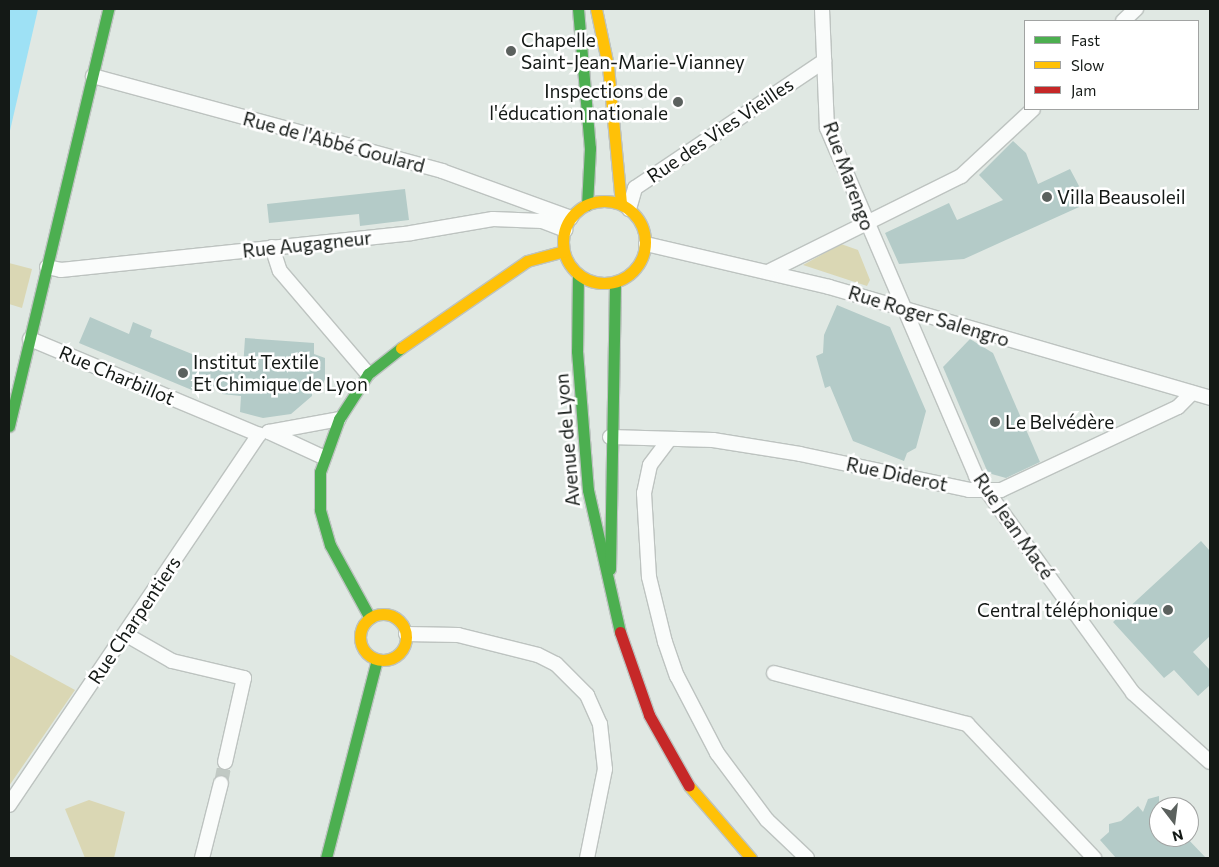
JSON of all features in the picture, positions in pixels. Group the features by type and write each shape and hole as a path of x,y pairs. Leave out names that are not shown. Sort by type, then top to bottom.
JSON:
{"main road":[{"path":"9,426 108,9"},
{"path":"578,9 590,148 587,205 568,224 564,251 578,274 602,283 615,282 637,268 646,244 641,224 625,207 608,66 596,9"},
{"path":"587,205 625,207"},
{"path":"370,618 324,529 318,491 324,457 340,419 368,374 527,261 564,251"},
{"name":"Avenue de Lyon","path":"578,274 577,351 588,490 610,601 628,663 670,755 695,796 752,858"},
{"name":"Avenue de Lyon","path":"610,601 610,437 615,282"},
{"path":"392,616 406,634 398,655 377,660 364,652 359,637 370,618 392,616"},
{"path":"326,858 377,660"}],"street":[{"name":"Rue Marengo","path":"822,9 827,128 877,252"},
{"path":"1124,20 1136,9"},
{"name":"Rue des Vies Vieilles","path":"625,207 635,188 824,61"},
{"name":"Rue de l'Abbé Goulard","path":"93,76 442,171 568,224"},
{"path":"768,272 865,221 961,176 1031,110"},
{"name":"Rue Augagneur","path":"47,267 61,270 411,233 493,220 542,221 568,224"},
{"name":"Rue Roger Salengro","path":"646,244 768,272 902,308 1210,398"},
{"path":"272,247 280,270 368,374"},
{"name":"Rue Jean Macé","path":"877,252 986,490 1133,693 1210,762"},
{"name":"Rue Charbillot","path":"30,339 324,457"},
{"name":"Rue Diderot","path":"610,437 668,441 713,440 780,450 986,490 1022,481 1178,407 1192,392"},
{"path":"264,433 340,419"},
{"name":"Rue Charpentiers","path":"9,805 264,433"},
{"path":"668,441 650,465 644,494 650,578 665,642 716,753 767,820 807,858"},
{"path":"125,634 172,661 244,678 225,762"},
{"path":"406,634 458,634 512,647 556,664 574,680 600,724 604,747 605,769 587,858"},
{"path":"774,673 967,724 1094,858"},
{"path":"202,858 221,783"}],"shaded area":[{"path":"841,244 858,250 870,280 867,286 803,265"},
{"path":"9,263 32,269 22,308 9,304"},
{"path":"9,654 75,690 9,786"},
{"path":"89,800 125,812 114,858 85,858 65,809"}],"water":[{"path":"9,9 38,9 9,135"}],"building":[{"name":"Villa Beausoleil","path":"1013,141 1026,153 1038,184 1070,169 1088,203 964,259 899,264 885,233 949,203 957,220 1003,200 979,175"},
{"path":"405,189 409,220 360,226 359,214 269,223 267,204"},
{"path":"837,305 890,327 926,411 916,448 907,453 904,461 853,441 830,386 825,388 816,356 823,353 824,335"},
{"path":"90,317 129,334 133,322 152,330 150,337 229,369 230,365 243,368 245,338 314,343 314,354 325,358 325,379 322,386 312,386 312,396 291,414 263,418 240,412 241,396 222,394 223,387 202,387 199,393 79,343"},
{"name":"Le Belvédère","path":"970,339 993,353 1040,462 1006,478 988,473 943,367"},
{"name":"Central téléphonique","path":"1201,541 1210,551 1210,636 1193,652 1210,670 1210,685 1198,696 1174,670 1164,678 1113,622"},
{"path":"1148,799 1149,847 1196,847 1206,858 1116,858 1100,840 1109,832 1109,824 1121,821 1138,806 1143,812"}],"tunnel":[{"path":"221,783 225,762"}],"traffic: fast":[{"path":"9,426 108,9"},
{"path":"578,9 590,148 587,205"},
{"path":"578,274 577,351 588,490 620,632"},
{"path":"610,569 615,282"},
{"path":"370,618 330,545 320,509 320,472 339,419 368,374 401,348"},
{"path":"326,858 377,660"}],"traffic: slow":[{"path":"596,9 608,66 621,204"},
{"path":"604,201 620,204 633,213 642,226 645,242 642,258 633,271 620,280 604,283 588,280 575,271 566,258 563,242 566,226 575,213 588,204 604,201"},
{"path":"401,348 527,261 564,251"},
{"path":"388,614 392,615 402,624 405,628 406,637 405,646 396,656 388,660 378,660 370,656 361,646 360,632 364,624 374,615 388,614"},
{"path":"689,786 751,858"}],"traffic: jam":[{"path":"620,632 649,715 689,786"}],"place":[{"name":"Chapelle Saint-Jean-Marie-Vianney","path":"511,51"},
{"name":"Inspections de l'éducation nationale","path":"678,102"},
{"name":"Villa Beausoleil","path":"1047,197"},
{"name":"Institut Textile Et Chimique de Lyon","path":"183,373"},
{"name":"Le Belvédère","path":"995,422"},
{"name":"Central téléphonique","path":"1168,610"}]}
